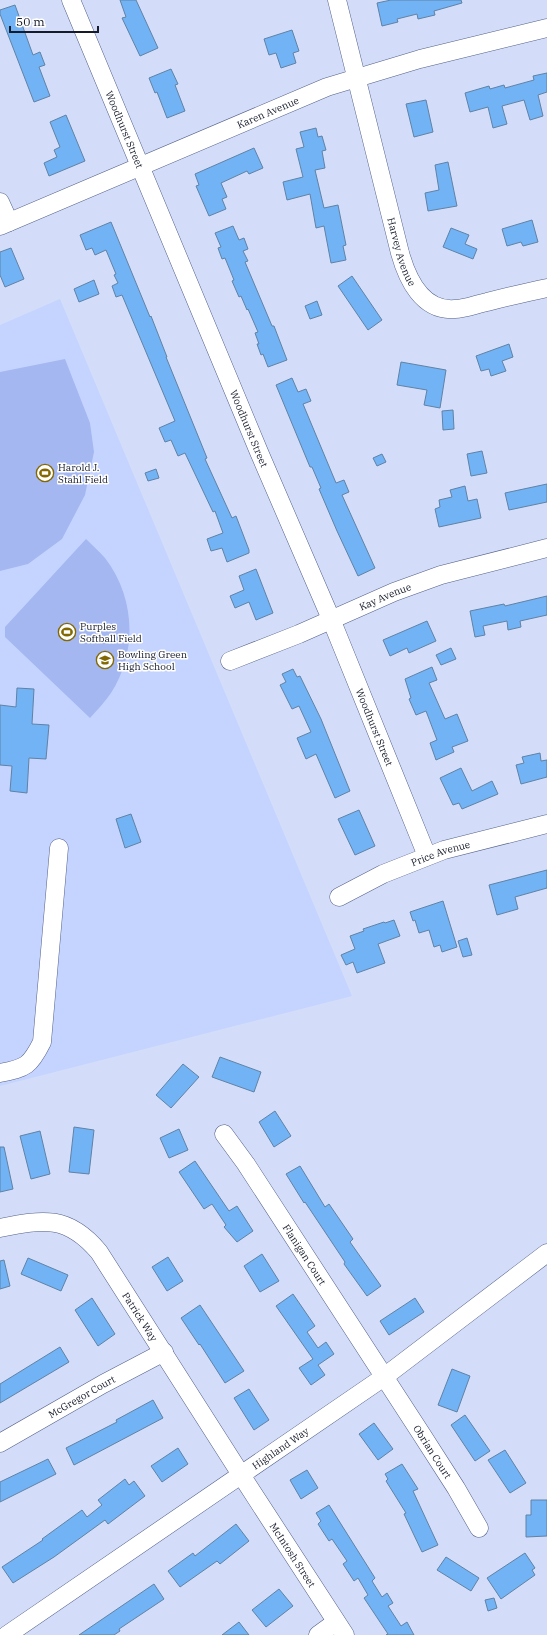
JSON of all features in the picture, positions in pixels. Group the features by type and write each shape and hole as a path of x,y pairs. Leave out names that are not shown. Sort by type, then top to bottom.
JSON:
{"street":[{"name":"Woodhurst Street","path":"71,0 331,619 427,856"},
{"name":"Harvey Avenue","path":"337,0 404,268 415,289 424,299 436,306 455,310 547,288"},
{"name":"Karen Avenue","path":"5,224 273,109 356,77 420,59 547,28"},
{"path":"0,202 5,224"},
{"name":"Kay Avenue","path":"230,661 299,634 394,592 441,575 547,548"},
{"name":"Price Avenue","path":"339,897 383,874 427,856 456,847 547,824"},
{"path":"0,1073 20,1069 34,1058 42,1042 59,848"},
{"name":"Flanigan Court","path":"224,1134 246,1164 384,1377"},
{"name":"Patrick Way","path":"0,1228 22,1224 49,1222 71,1227 83,1235 100,1252 241,1474"},
{"name":"Highland Way","path":"7,1635 384,1377 547,1253"},
{"name":"McGregor Court","path":"0,1443 115,1377 164,1352"},
{"name":"Obrian Court","path":"384,1377 456,1488 479,1528"},
{"name":"McIntosh Street","path":"241,1474 341,1629"},
{"path":"318,1635 341,1629"}],"shaded area":[{"name":"Bowling Green High School","path":"60,299 352,996 0,1086 0,325"},
{"name":"Harold J. Stahl Field","path":"65,359 90,423 94,452 85,495 62,539 28,564 0,571 0,372"},
{"name":"Purples Softball Field","path":"86,539 105,558 115,573 127,607 129,624 129,642 126,660 120,677 104,703 90,718 5,637 5,627"}],"building":[{"path":"120,0 136,0 158,48 140,56 122,18 126,17"},
{"path":"391,0 461,0 462,3 434,11 435,15 418,19 417,14 397,19 398,22 382,26 377,3"},
{"path":"15,5 33,55 40,52 45,65 39,67 50,96 34,102 0,14 0,10"},
{"path":"292,30 299,51 293,53 296,63 281,68 276,53 269,55 264,39"},
{"path":"171,69 178,84 175,85 185,111 167,118 157,92 155,93 149,78"},
{"path":"547,73 547,92 538,95 543,116 530,120 524,100 502,106 507,124 493,128 488,107 470,112 465,93 489,86 490,89 504,85 505,88 534,80 533,76"},
{"path":"426,100 433,132 414,137 406,104"},
{"path":"66,115 85,161 49,176 44,163 57,157 54,150 60,147 50,122"},
{"path":"316,128 318,137 322,136 326,150 322,151 325,168 315,170 324,208 338,205 346,245 343,246 346,260 331,263 324,226 316,228 310,194 287,200 283,182 303,177 296,149 304,147 300,132"},
{"path":"254,148 263,168 249,174 247,171 221,183 227,197 222,199 226,209 209,216 196,186 199,185 195,174"},
{"path":"448,162 457,206 428,211 425,193 439,190 435,165"},
{"path":"532,220 538,242 523,246 521,242 507,246 502,229"},
{"path":"111,222 150,317 151,316 207,458 205,459 232,518 236,516 249,550 249,553 227,562 222,548 211,551 207,539 223,533 215,511 213,512 185,453 178,456 171,440 165,442 159,428 175,421 122,295 116,297 112,286 118,283 106,250 95,255 92,248 86,250 80,235"},
{"path":"233,226 239,240 244,238 248,249 243,251 248,261 245,262 272,326 274,326 287,360 268,367 257,344 259,344 255,333 258,332 241,296 239,297 225,258 222,259 218,248 221,247 215,233"},
{"path":"451,228 469,235 465,244 477,249 473,259 443,247"},
{"path":"11,248 24,279 5,287 0,275 0,252"},
{"path":"352,276 382,320 368,330 338,286"},
{"path":"94,280 99,294 79,302 74,289"},
{"path":"317,301 322,315 310,319 305,306"},
{"path":"509,344 513,357 502,361 506,371 491,376 489,369 481,371 476,356"},
{"path":"401,362 446,370 440,408 424,405 427,390 397,385"},
{"path":"292,378 298,392 306,389 311,401 303,404 336,483 344,480 349,492 342,495 375,568 358,576 337,531 319,489 321,488 312,467 310,467 276,385"},
{"path":"453,410 454,429 443,430 442,411"},
{"path":"482,451 487,473 471,476 467,454"},
{"path":"382,454 386,462 377,466 373,458"},
{"path":"156,469 159,478 148,481 145,473"},
{"path":"547,484 547,502 509,510 505,493"},
{"path":"465,486 468,501 477,499 481,518 439,527 435,509 440,507 439,500 452,497 450,490"},
{"path":"256,569 273,613 256,620 249,602 235,608 230,596 244,590 239,576"},
{"path":"547,596 547,615 520,621 521,627 508,630 507,621 483,626 485,635 475,637 470,611 504,604 505,606"},
{"path":"427,621 436,641 409,653 407,648 390,656 383,640"},
{"path":"451,648 456,659 441,665 436,655"},
{"path":"432,667 437,680 429,683 445,719 457,714 468,741 452,747 454,752 436,760 430,743 437,740 426,711 416,715 409,699 411,698 405,679"},
{"path":"293,669 297,677 300,676 321,719 350,791 335,798 316,754 306,759 297,738 311,732 299,706 292,709 280,685 286,682 282,674"},
{"path":"17,688 34,689 32,724 49,725 46,759 29,758 27,793 10,791 12,766 0,765 0,705 16,707"},
{"path":"540,753 541,761 547,760 547,777 521,784 516,765 524,763 522,757"},
{"path":"461,768 472,791 492,781 498,794 462,809 459,803 453,805 440,778"},
{"path":"359,810 375,846 355,855 338,819"},
{"path":"131,814 141,842 125,848 116,819"},
{"path":"547,870 547,888 515,897 518,909 497,915 489,885"},
{"path":"443,901 457,947 442,952 440,945 434,947 429,930 419,933 415,920 413,921 410,912"},
{"path":"394,920 400,936 378,944 385,963 357,973 353,962 346,965 341,955 355,949 350,936 364,931 363,929"},
{"path":"467,938 472,955 463,957 458,941"},
{"path":"220,1057 261,1072 254,1092 212,1077"},
{"path":"183,1064 199,1077 171,1108 156,1095"},
{"path":"275,1111 291,1136 274,1147 259,1122"},
{"path":"74,1127 94,1130 89,1174 69,1172"},
{"path":"179,1129 188,1150 169,1158 160,1138"},
{"path":"40,1131 50,1174 31,1179 20,1136"},
{"path":"0,1147 4,1147 13,1189 0,1192"},
{"path":"195,1161 229,1211 237,1206 253,1231 237,1242 224,1227 226,1225 212,1204 204,1209 179,1172"},
{"path":"300,1166 325,1207 329,1204 353,1239 350,1242 381,1286 367,1296 344,1264 345,1262 286,1174"},
{"path":"262,1254 279,1281 260,1292 244,1266"},
{"path":"168,1257 183,1281 167,1291 152,1267"},
{"path":"28,1258 68,1275 61,1291 21,1274"},
{"path":"4,1260 10,1286 0,1289 0,1261"},
{"path":"293,1294 315,1326 307,1332 318,1348 326,1342 334,1354 318,1365 325,1375 311,1385 299,1368 313,1359 276,1306"},
{"path":"92,1298 115,1334 98,1346 75,1310"},
{"path":"415,1298 424,1312 389,1335 380,1321"},
{"path":"200,1305 244,1371 225,1383 181,1318"},
{"path":"60,1347 69,1362 0,1403 0,1384"},
{"path":"452,1369 470,1376 457,1412 438,1405"},
{"path":"249,1389 269,1420 254,1430 234,1398"},
{"path":"153,1400 163,1418 74,1465 66,1448 117,1422 116,1420"},
{"path":"465,1415 490,1451 475,1461 451,1425"},
{"path":"374,1423 393,1449 378,1460 359,1434"},
{"path":"178,1448 188,1464 162,1482 151,1466"},
{"path":"505,1450 526,1483 510,1493 488,1460"},
{"path":"48,1459 56,1474 0,1502 0,1482"},
{"path":"402,1464 418,1489 413,1491 438,1545 422,1552 404,1514 406,1513 386,1481 388,1479 385,1474"},
{"path":"307,1470 318,1488 301,1499 290,1480"},
{"path":"125,1479 129,1485 134,1481 145,1496 108,1524 105,1520 54,1557 13,1583 2,1567 43,1540 42,1539 82,1510 87,1517 102,1505 98,1500"},
{"path":"531,1500 547,1500 547,1536 526,1537 526,1515 531,1515"},
{"path":"329,1505 375,1578 372,1581 382,1597 387,1593 393,1603 388,1606 401,1626 407,1622 414,1635 386,1635 388,1634 364,1598 368,1595 358,1578 354,1581 343,1564 347,1561 332,1539 329,1541 318,1524 321,1521 316,1513"},
{"path":"236,1524 249,1541 220,1564 217,1561 180,1587 168,1571 193,1553 195,1556"},
{"path":"525,1553 535,1568 532,1570 535,1575 501,1599 487,1578"},
{"path":"446,1557 479,1578 471,1591 437,1570"},
{"path":"154,1584 164,1599 119,1629 120,1631 114,1635 79,1635"},
{"path":"279,1589 293,1606 266,1627 252,1610"},
{"path":"494,1598 497,1608 488,1611 485,1600"},
{"path":"239,1622 249,1635 222,1635"}],"place":[{"name":"Harold J. Stahl Field","path":"45,473"},
{"name":"Purples Softball Field","path":"67,632"},
{"name":"Bowling Green High School","path":"105,660"}]}
